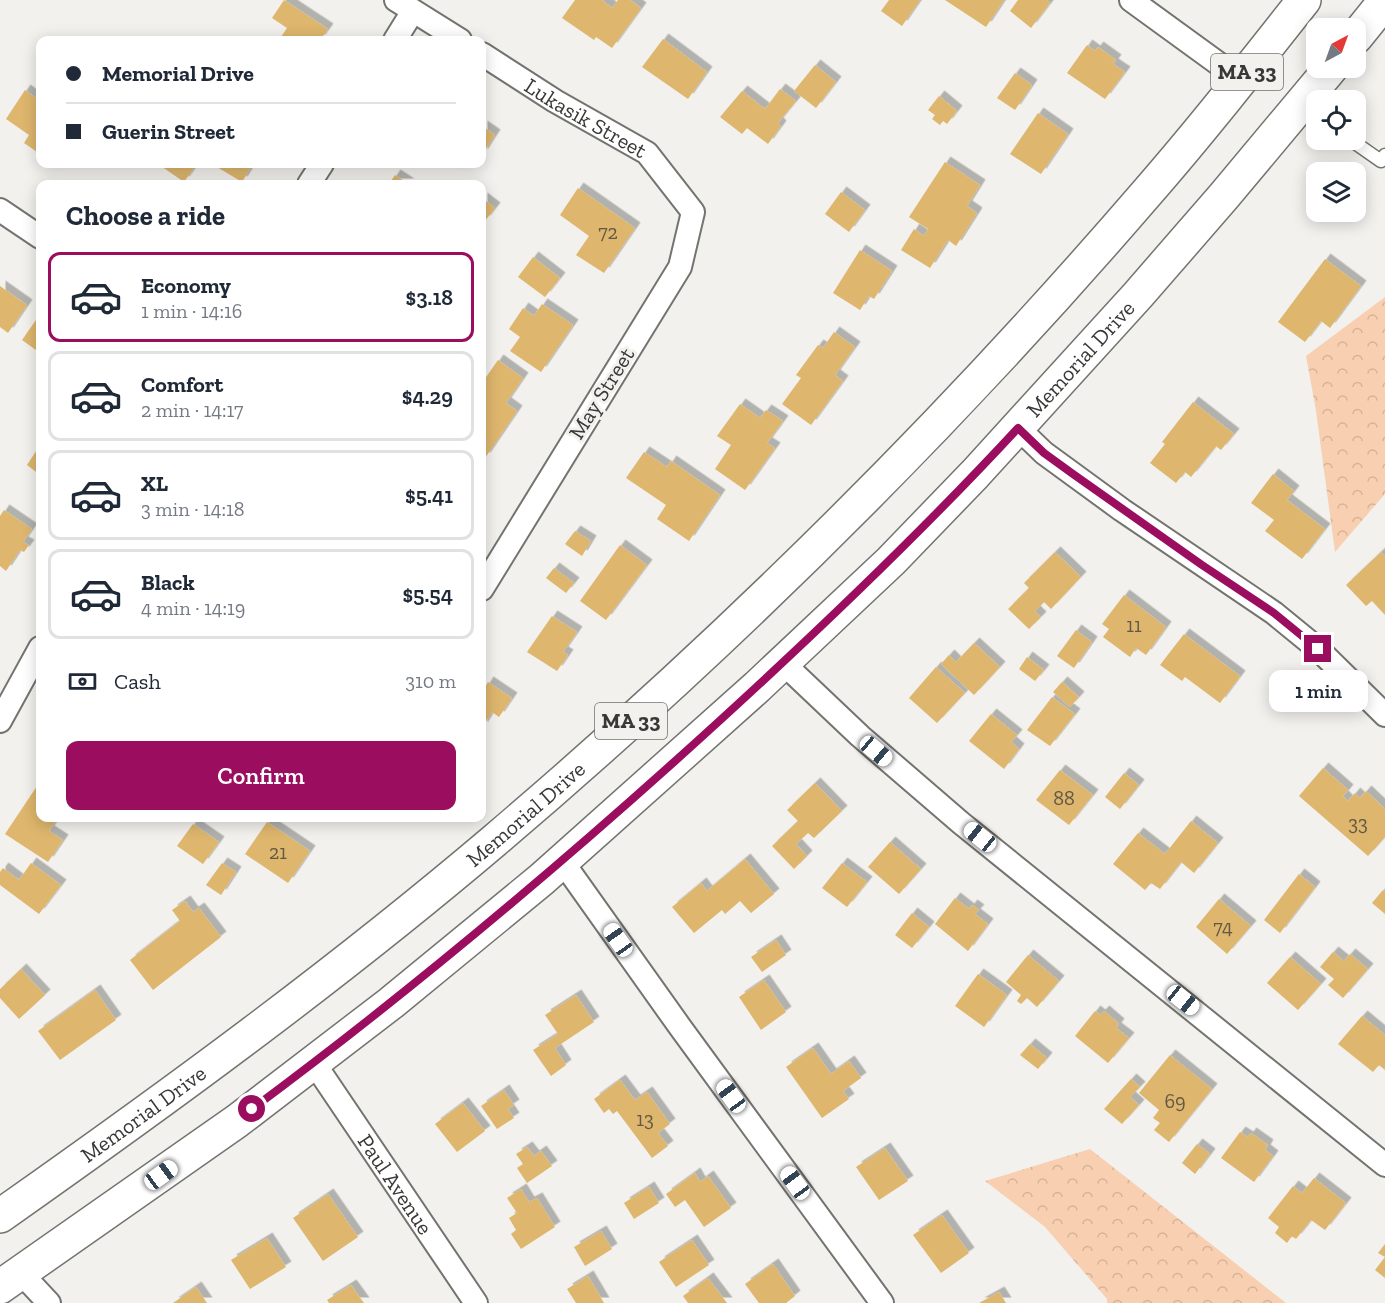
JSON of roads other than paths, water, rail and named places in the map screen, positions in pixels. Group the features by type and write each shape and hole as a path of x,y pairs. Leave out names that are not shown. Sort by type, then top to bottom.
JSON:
{"main road":[{"name":"Memorial Drive","path":"0,1216 177,1090 379,936 493,842 692,665 813,549 972,387 1064,288 1148,192 1304,0"},
{"path":"1366,25 1385,1"},
{"name":"Memorial Drive","path":"11,1280 161,1175 314,1063 466,943 562,861 783,663 891,561 1018,428 1305,107 1324,78"}],"street":[{"path":"1131,0 1241,80"},
{"path":"396,36 404,5 454,36"},
{"name":"Lukasik Street","path":"486,57 555,101 647,153 678,193"},
{"name":"May Street","path":"486,582 680,267 693,212 678,193"},
{"path":"0,210 36,234"},
{"path":"1018,428 1044,453 1122,510 1274,613 1318,649 1385,715"},
{"path":"0,721 36,655"},
{"path":"783,663 860,736 961,823 1385,1165"},
{"path":"562,861 673,1018 882,1303"},
{"name":"Paul Avenue","path":"314,1063 476,1303"},
{"path":"11,1280 49,1303"}],"lane":[{"path":"1366,149 1384,160"}]}
